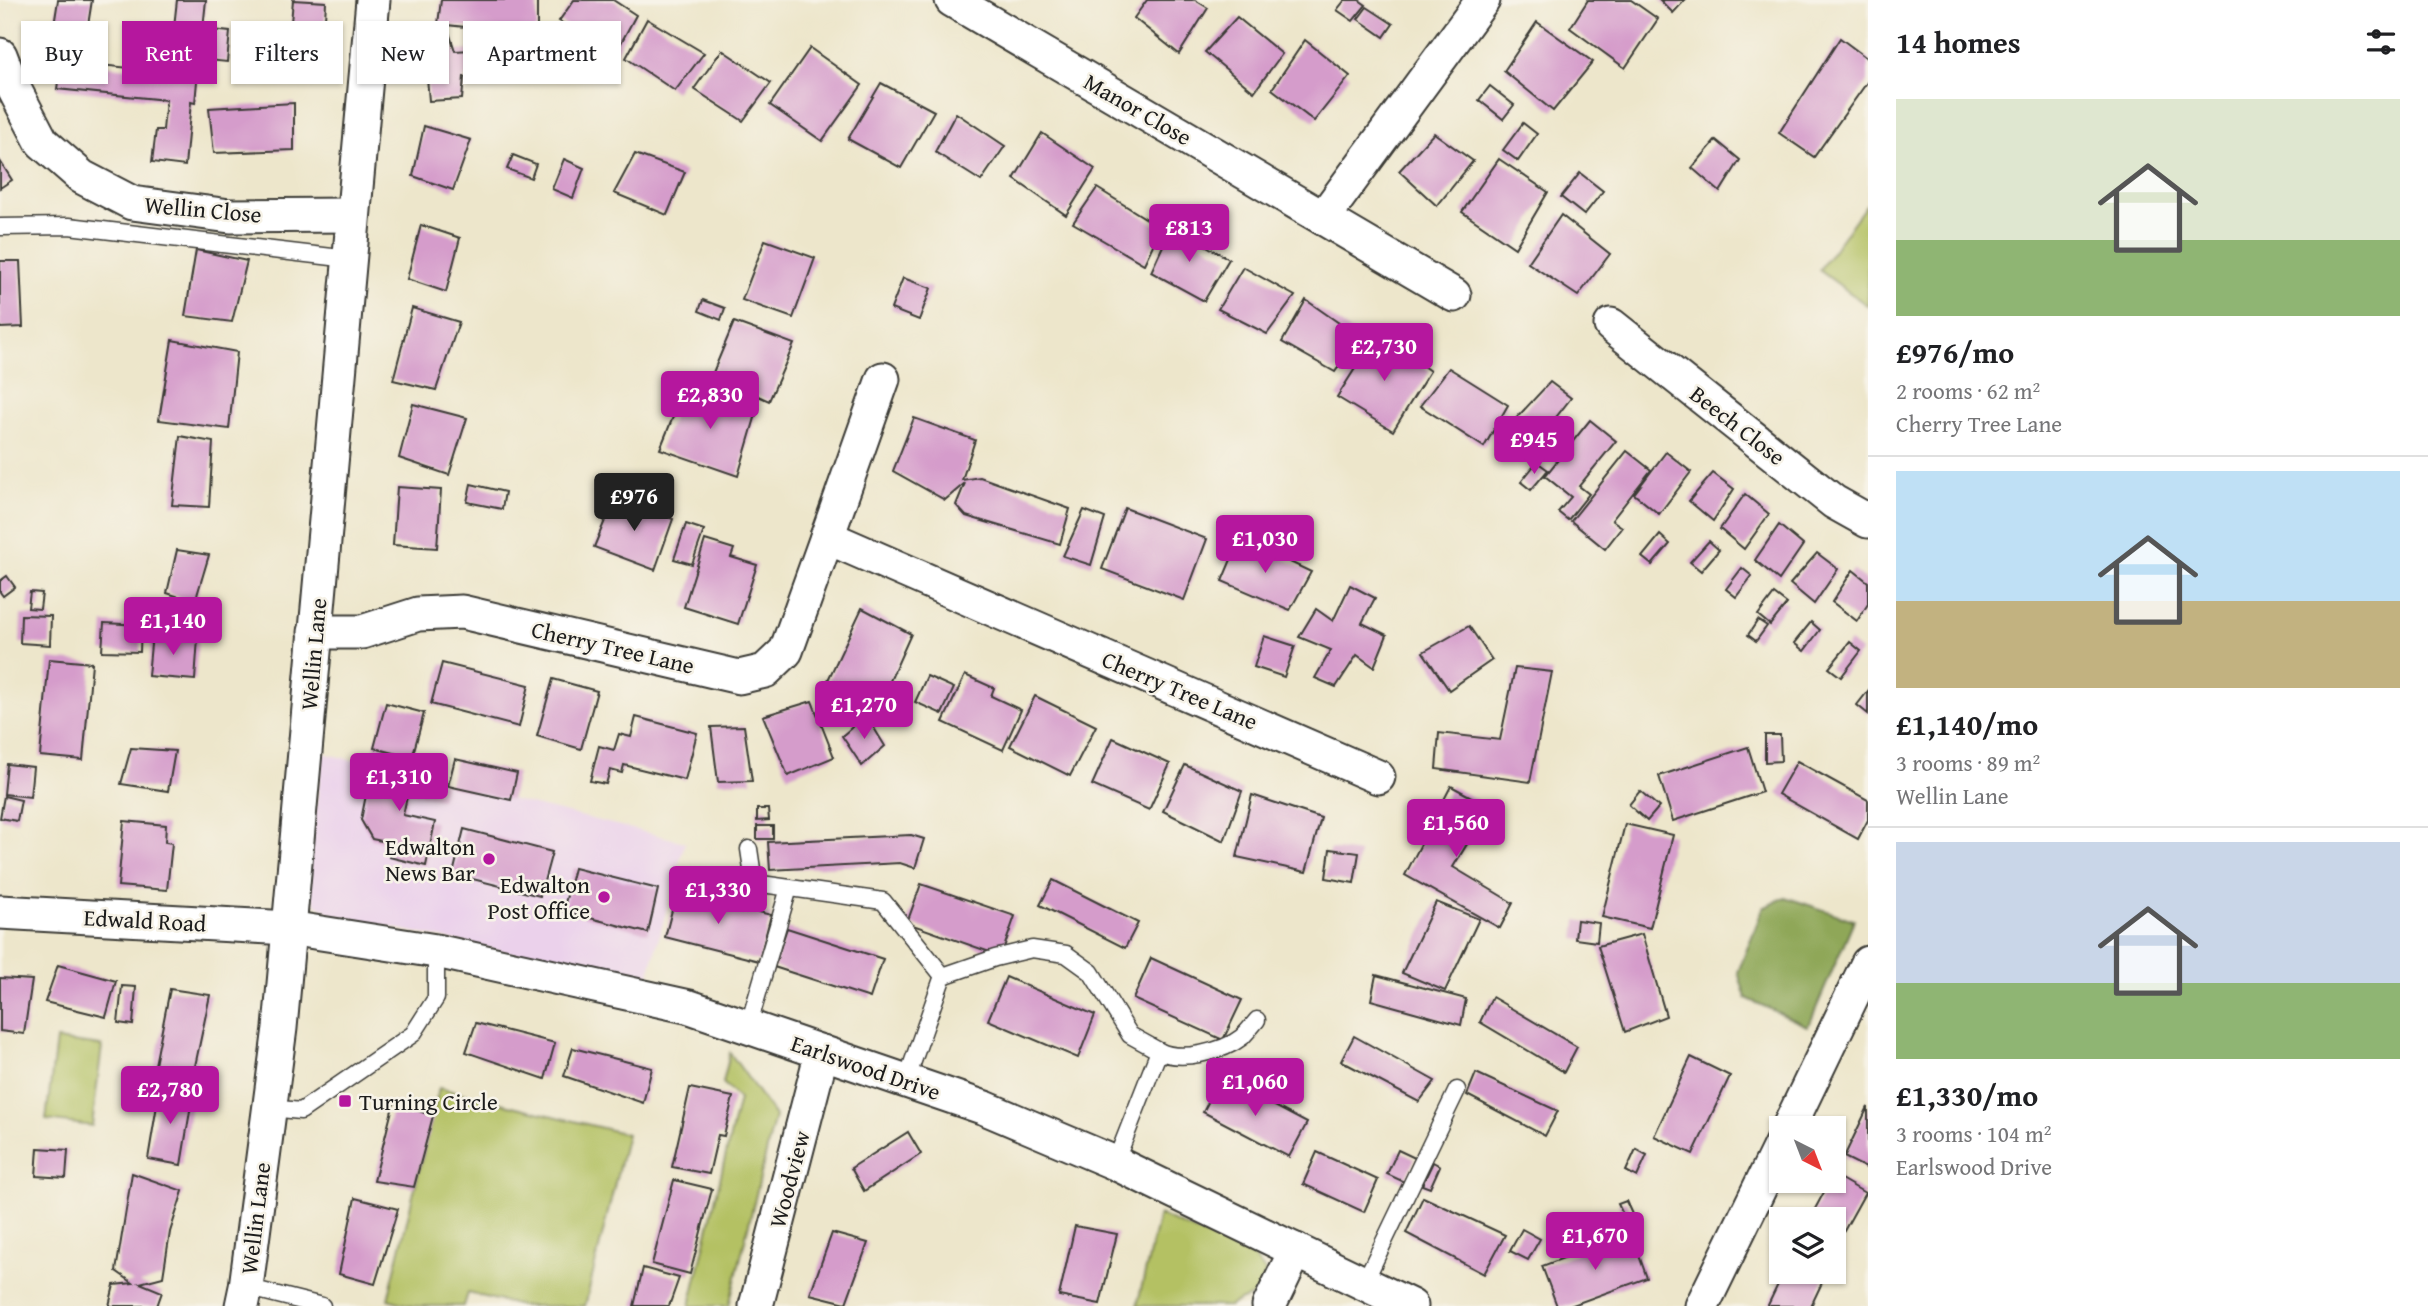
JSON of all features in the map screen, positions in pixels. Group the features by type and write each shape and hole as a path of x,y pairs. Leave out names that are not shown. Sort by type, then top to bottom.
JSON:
{"street":[{"name":"Wellin Lane","path":"244,1297 280,1028 373,0"},
{"name":"Manor Close","path":"952,0 1454,295"},
{"path":"1323,218 1483,0"},
{"name":"Wellin Close","path":"0,55 10,81 42,142 82,177 132,203 230,216 353,215"},
{"name":"Beech Close","path":"1611,325 1834,502 1868,521"},
{"name":"Cherry Tree Lane","path":"315,632 362,632 418,614 462,612 739,677 765,671 786,651 883,379"},
{"name":"Cherry Tree Lane","path":"827,537 1378,777"},
{"name":"Edwald Road","path":"0,912 289,928"},
{"name":"Earlswood Drive","path":"289,928 436,951 690,1007 985,1108 1115,1163 1411,1306"},
{"path":"1794,1116 1868,963"},
{"name":"Woodview","path":"756,1306 822,1052"},
{"path":"1702,1306 1769,1169"},
{"path":"1269,1306 1296,1250"}],"lane":[{"path":"0,227 69,226 349,259"},
{"path":"748,849 754,883 883,901 943,976"},
{"path":"748,1027 789,888"},
{"path":"943,976 1032,949 1066,954 1091,972 1130,1035 1168,1055 1203,1055 1240,1038 1257,1020"},
{"path":"270,1108 301,1111 413,1034 436,998 436,951"},
{"path":"906,1081 943,976"},
{"path":"1115,1163 1158,1051"},
{"path":"1364,1283 1457,1090"},
{"path":"244,1297 322,1306"}],"shaded area":[{"path":"323,753 685,842 647,982 333,915 315,903 307,889 307,873"}],"green space":[{"path":"1866,205 1868,206 1868,306 1819,270"},
{"path":"1785,897 1854,920 1807,1026 1746,998 1738,972 1763,908"},
{"path":"56,1040 102,1046 92,1126 46,1120"},
{"path":"730,1053 775,1116 729,1306 690,1306 739,1099 723,1083"},
{"path":"439,1088 627,1134 585,1306 521,1306 468,1293 464,1306 413,1306 388,1299"},
{"path":"1159,1215 1254,1257 1266,1273 1256,1294 1229,1306 1137,1306"}],"building":[{"path":"58,0 92,0 89,21 55,21"},
{"path":"177,0 206,0 204,21 175,21"},
{"path":"293,0 326,2 325,21 291,21"},
{"path":"441,0 537,0 537,21 463,21 463,27 449,25 449,21 438,21"},
{"path":"574,0 613,0 636,15 621,43 621,21 559,21"},
{"path":"1147,0 1195,0 1208,8 1179,54 1134,18"},
{"path":"1345,0 1359,0 1366,5 1353,21 1337,10"},
{"path":"1588,0 1631,0 1658,19 1625,68 1570,28"},
{"path":"1660,0 1685,0 1673,13"},
{"path":"1367,7 1393,24 1384,37 1358,19"},
{"path":"1237,17 1282,54 1254,92 1205,52"},
{"path":"647,19 704,53 675,91 626,58"},
{"path":"1537,22 1593,62 1553,111 1504,71"},
{"path":"217,31 230,32 227,62 217,61"},
{"path":"449,32 455,51 463,50 462,99 429,101 428,84 449,84"},
{"path":"1840,38 1868,59 1868,81 1814,157 1779,133"},
{"path":"1305,40 1350,76 1314,121 1272,89"},
{"path":"810,48 862,85 822,141 770,105"},
{"path":"722,50 771,83 743,121 694,89"},
{"path":"108,66 122,67 122,84 197,84 195,103 191,102 185,166 152,162 156,130 163,130 166,100 57,89 58,84 108,84"},
{"path":"881,83 934,111 901,168 848,139"},
{"path":"1490,86 1514,105 1503,119 1479,100"},
{"path":"294,103 294,150 214,153 209,108"},
{"path":"956,113 1005,146 981,181 935,152"},
{"path":"1523,123 1537,134 1518,161 1503,150"},
{"path":"424,126 471,140 453,190 413,176"},
{"path":"1042,133 1095,169 1066,215 1014,179"},
{"path":"1434,133 1473,161 1437,206 1399,171"},
{"path":"1716,140 1740,160 1720,192 1692,168"},
{"path":"635,154 685,172 667,215 614,193"},
{"path":"513,155 536,164 531,178 507,169"},
{"path":"564,159 584,168 573,198 552,189"},
{"path":"1499,159 1548,192 1515,248 1462,212"},
{"path":"0,161 12,180 0,188"},
{"path":"1580,173 1603,191 1584,215 1561,197"},
{"path":"1097,188 1161,228 1144,264 1073,223"},
{"path":"1561,215 1610,254 1578,296 1528,263"},
{"path":"421,225 460,238 446,292 407,279"},
{"path":"1172,226 1229,259 1204,301 1151,272"},
{"path":"765,240 815,258 793,318 742,300"},
{"path":"196,250 247,261 232,322 185,316"},
{"path":"0,261 20,261 23,327 0,328"},
{"path":"1243,267 1295,296 1267,334 1218,309"},
{"path":"903,278 931,288 919,320 891,309"},
{"path":"703,300 725,308 721,320 699,311"},
{"path":"1306,300 1359,337 1335,372 1282,342"},
{"path":"412,308 459,322 436,390 393,380"},
{"path":"734,322 794,344 769,401 712,375"},
{"path":"1377,334 1430,371 1393,431 1337,397"},
{"path":"172,340 237,352 229,429 159,420"},
{"path":"1449,368 1508,405 1484,447 1420,406"},
{"path":"1550,382 1571,398 1535,444 1511,424"},
{"path":"686,385 757,411 738,476 660,449"},
{"path":"413,404 467,418 449,475 399,458"},
{"path":"914,418 975,440 962,480 980,477 1070,509 1060,544 966,516 956,505 965,483 945,500 893,471"},
{"path":"1590,420 1616,441 1579,486 1589,494 1568,520 1558,512 1571,497 1545,476"},
{"path":"180,436 213,442 209,507 172,505"},
{"path":"1627,451 1651,470 1612,520 1622,527 1605,549 1571,521"},
{"path":"1666,452 1691,472 1659,514 1634,494"},
{"path":"1537,462 1548,470 1531,490 1521,482"},
{"path":"1713,473 1734,489 1713,521 1689,501"},
{"path":"471,484 505,492 502,509 467,502"},
{"path":"397,487 441,490 437,548 393,545"},
{"path":"616,494 673,519 655,570 594,547"},
{"path":"1745,494 1769,514 1744,549 1720,529"},
{"path":"1125,508 1207,539 1184,600 1102,569"},
{"path":"1084,510 1105,518 1091,565 1063,556"},
{"path":"686,524 704,530 692,564 674,559"},
{"path":"1779,525 1803,545 1779,580 1755,560"},
{"path":"1660,535 1670,544 1652,565 1642,557"},
{"path":"1240,538 1311,572 1290,610 1222,581"},
{"path":"705,540 734,549 731,557 757,565 738,624 684,607"},
{"path":"1709,541 1719,550 1701,571 1690,562"},
{"path":"177,550 209,555 195,602 167,593"},
{"path":"1817,553 1838,569 1814,604 1790,584"},
{"path":"1742,568 1752,576 1736,597 1726,589"},
{"path":"1853,570 1868,582 1868,604 1857,621 1832,602"},
{"path":"7,576 15,587 3,596 0,592 0,581"},
{"path":"1350,585 1375,598 1362,623 1387,635 1374,667 1357,655 1336,687 1315,678 1331,650 1299,637 1316,609 1333,621"},
{"path":"30,592 42,593 40,609 28,608"},
{"path":"1774,594 1787,604 1770,625 1758,615"},
{"path":"862,608 911,634 881,701 828,680"},
{"path":"21,615 51,616 50,645 20,643"},
{"path":"1758,620 1767,626 1756,641 1748,635"},
{"path":"1811,622 1820,630 1804,651 1794,643"},
{"path":"104,623 141,625 140,652 102,651"},
{"path":"1469,626 1492,660 1449,690 1423,652"},
{"path":"152,634 198,638 195,680 148,676"},
{"path":"1264,636 1295,646 1284,677 1254,667"},
{"path":"1850,642 1861,651 1841,677 1829,668"},
{"path":"49,659 92,663 83,760 40,756"},
{"path":"442,663 529,685 519,727 431,704"},
{"path":"1515,668 1552,672 1530,782 1436,769 1439,733 1500,740"},
{"path":"965,675 994,688 991,696 1021,710 1003,750 943,722"},
{"path":"927,676 954,688 942,714 915,702"},
{"path":"553,679 597,691 581,749 537,736"},
{"path":"1868,691 1868,714 1857,705"},
{"path":"1035,696 1096,726 1070,776 1010,746"},
{"path":"812,701 834,757 788,776 763,716"},
{"path":"386,703 424,713 412,758 374,748"},
{"path":"866,715 885,746 862,766 842,736"},
{"path":"636,717 697,733 685,780 624,765 622,773 610,770 606,784 590,781 599,746 614,750 619,734 631,737"},
{"path":"744,726 752,781 718,782 711,727"},
{"path":"1765,735 1780,735 1781,761 1765,762"},
{"path":"1113,738 1170,764 1149,810 1092,785"},
{"path":"1748,747 1762,792 1673,821 1659,776"},
{"path":"131,748 175,751 168,791 121,784"},
{"path":"455,759 517,773 511,800 448,786"},
{"path":"1797,761 1868,800 1868,820 1858,839 1778,794"},
{"path":"7,764 33,767 30,797 4,794"},
{"path":"372,765 445,782 441,799 408,792 403,815 435,822 426,866 389,857 392,843 372,839 361,820"},
{"path":"1185,765 1242,791 1224,841 1163,811"},
{"path":"1451,786 1490,807 1453,867 1513,903 1500,928 1405,875"},
{"path":"1640,791 1659,807 1647,821 1629,805"},
{"path":"1252,795 1321,818 1306,872 1237,857"},
{"path":"4,796 21,800 17,821 0,818"},
{"path":"757,809 768,809 769,820 757,821"},
{"path":"124,821 166,825 165,842 172,843 167,890 118,886"},
{"path":"1625,824 1673,835 1650,928 1602,917"},
{"path":"757,826 773,826 773,839 757,839"},
{"path":"464,829 552,852 540,896 453,874"},
{"path":"911,835 924,839 915,868 900,863 770,870 768,842"},
{"path":"1330,849 1359,853 1354,883 1326,878"},
{"path":"574,868 658,889 648,933 563,911"},
{"path":"1053,880 1138,923 1125,948 1040,905"},
{"path":"921,884 1015,916 1001,956 907,923"},
{"path":"677,891 771,915 759,961 665,937"},
{"path":"1436,902 1479,919 1445,991 1402,973"},
{"path":"1577,920 1599,923 1597,942 1575,939"},
{"path":"787,928 883,959 870,998 774,967"},
{"path":"1642,934 1666,1016 1625,1032 1598,946"},
{"path":"1151,958 1242,1000 1223,1040 1133,999"},
{"path":"58,965 116,981 106,1017 45,1002"},
{"path":"1376,975 1466,999 1461,1025 1371,1000"},
{"path":"1006,977 1095,1015 1078,1058 988,1020"},
{"path":"0,978 32,980 24,1034 0,1031"},
{"path":"122,986 136,987 133,1025 118,1023"},
{"path":"170,989 210,995 194,1071 155,1065"},
{"path":"1492,997 1577,1047 1564,1072 1480,1022"},
{"path":"476,1023 555,1043 545,1079 466,1052"},
{"path":"1354,1036 1435,1081 1419,1102 1341,1061"},
{"path":"573,1048 652,1068 643,1103 564,1076"},
{"path":"1691,1057 1730,1076 1693,1154 1654,1136"},
{"path":"1476,1073 1558,1111 1545,1136 1467,1095"},
{"path":"1221,1078 1307,1123 1289,1157 1203,1112"},
{"path":"160,1087 193,1093 181,1165 148,1159"},
{"path":"690,1088 733,1097 724,1136 718,1135 709,1174 672,1167"},
{"path":"394,1102 433,1116 414,1187 374,1181"},
{"path":"1868,1107 1868,1169 1846,1158"},
{"path":"908,1132 921,1154 864,1191 851,1168"},
{"path":"38,1148 68,1150 66,1178 36,1176"},
{"path":"1636,1149 1647,1155 1637,1177 1626,1171"},
{"path":"1398,1150 1415,1158 1404,1182 1387,1174"},
{"path":"1317,1152 1378,1180 1364,1212 1303,1184"},
{"path":"1433,1162 1440,1166 1430,1188 1422,1185"},
{"path":"132,1173 183,1191 170,1232 163,1277 140,1283 162,1292 157,1306 109,1306 114,1285 133,1283 116,1271"},
{"path":"674,1180 712,1189 690,1274 652,1264"},
{"path":"1846,1182 1865,1193 1846,1227 1846,1207 1816,1207 1823,1194 1846,1194"},
{"path":"1423,1197 1505,1235 1484,1274 1406,1233"},
{"path":"355,1198 398,1209 375,1284 339,1274"},
{"path":"1626,1201 1636,1223 1629,1227 1618,1204"},
{"path":"1075,1226 1117,1234 1100,1304 1059,1296"},
{"path":"1522,1229 1540,1239 1528,1260 1510,1251"},
{"path":"832,1233 868,1243 846,1303 810,1294"},
{"path":"1631,1233 1647,1278 1570,1306 1557,1306 1542,1266"},
{"path":"643,1268 679,1278 669,1306 634,1306"},
{"path":"1778,1284 1821,1284 1811,1306 1768,1305"}],"place":[{"name":"Edwalton News Bar","path":"489,859"},
{"name":"Edwalton Post Office","path":"604,897"},
{"name":"Turning Circle","path":"345,1101"}]}
